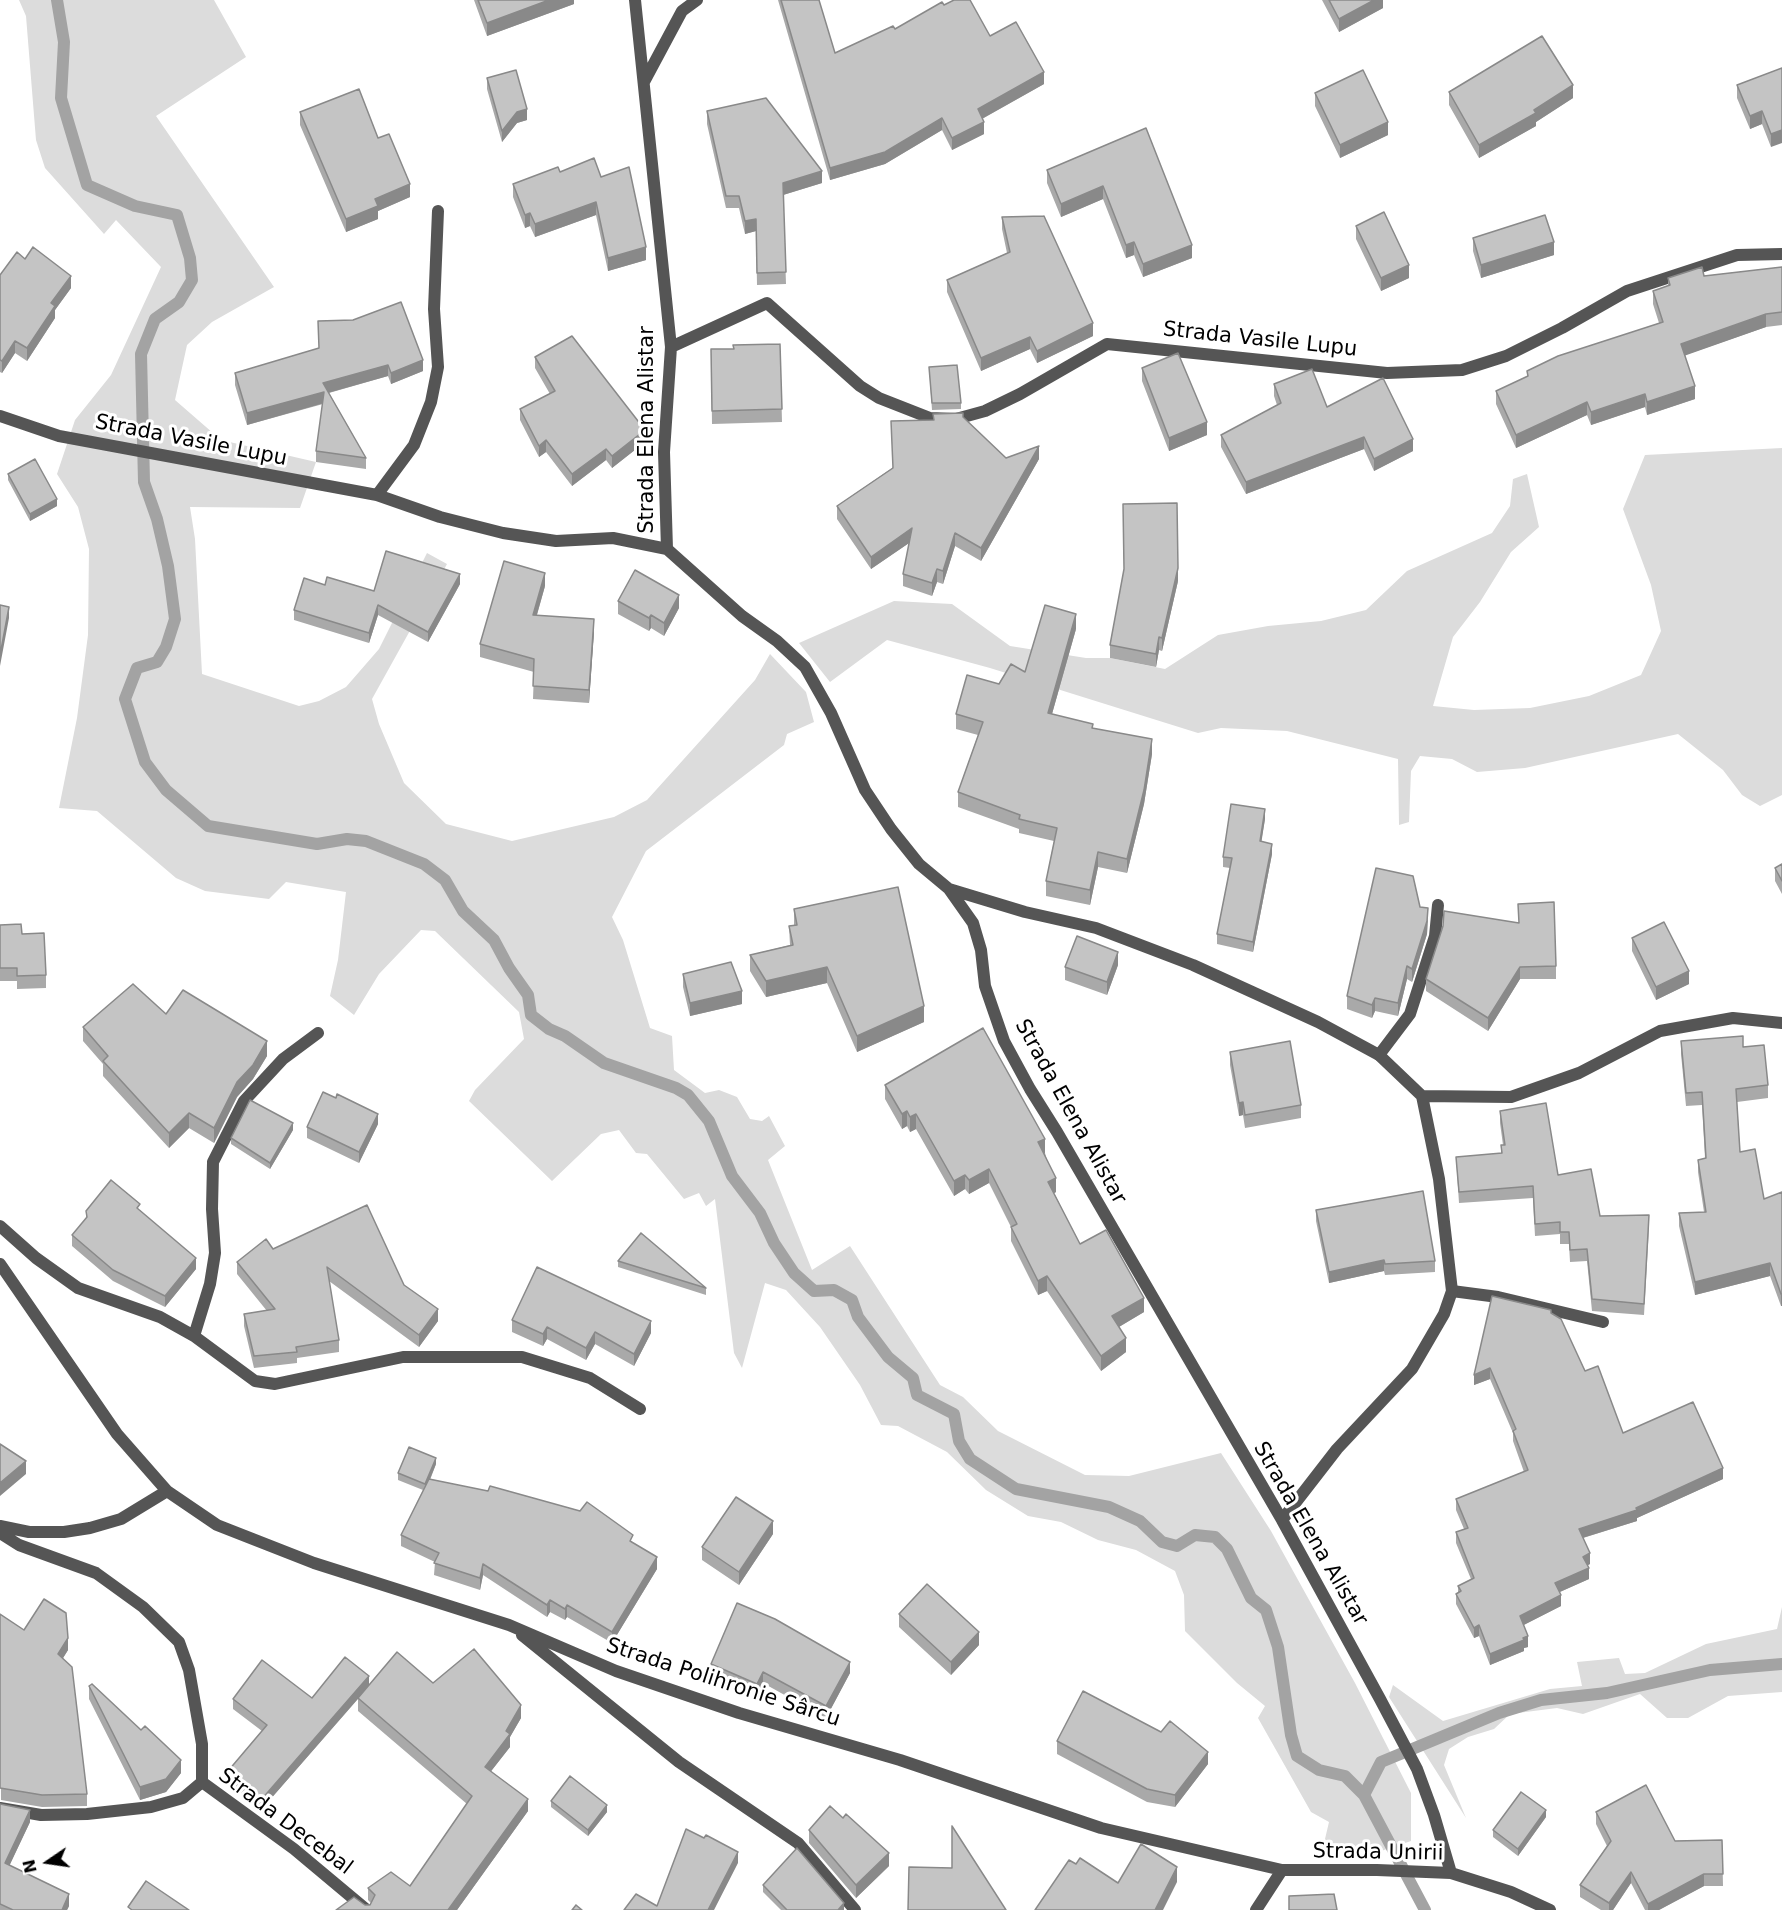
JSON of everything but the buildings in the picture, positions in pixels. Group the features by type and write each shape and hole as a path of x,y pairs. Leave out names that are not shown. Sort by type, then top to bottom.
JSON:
{"street":[{"name":"Strada Elena Alistar","path":"635,0 671,347 664,452 667,549 742,616 777,641 805,667 831,713 865,790 884,819 919,864 949,889 973,923 981,950 985,986 1010,1051 1282,1520 1417,1769 1434,1815 1451,1874"},
{"path":"644,82 682,11 697,0"},
{"path":"377,495 414,446 432,393 438,367 434,309 438,211"},
{"name":"Strada Vasile Lupu","path":"671,347 767,303 860,386 879,398 930,418 956,419 985,411 1020,394 1107,344 1387,373 1462,370 1506,356 1562,328 1627,291 1737,255 1782,254"},
{"name":"Strada Vasile Lupu","path":"0,416 58,436 377,495 440,517 503,533 556,540 613,538 667,549"},
{"path":"949,889 1025,912 1096,928 1193,965 1318,1022 1379,1055 1422,1096 1439,1179 1452,1291 1444,1314 1412,1369 1337,1449 1282,1520"},
{"path":"1379,1055 1410,1014 1435,936 1438,905"},
{"path":"1422,1096 1510,1097 1579,1073 1660,1031 1733,1018 1782,1023"},
{"path":"194,1336 210,1284 215,1253 212,1209 213,1162 244,1101 283,1059 318,1033"},
{"path":"0,1226 36,1258 78,1288 160,1317 194,1336 255,1381 275,1384 403,1357 522,1358 590,1378 640,1409"},
{"name":"Strada Polihronie Sârcu","path":"0,1264 117,1434 167,1491 217,1525 314,1563 509,1625 616,1671 728,1709 900,1760 1101,1828 1282,1870"},
{"path":"1452,1291 1498,1298 1603,1322"},
{"path":"0,1526 29,1532 64,1532 90,1528 121,1519 167,1491"},
{"path":"0,1533 19,1545 96,1573 143,1607 179,1642 189,1670 202,1744 202,1782"},
{"path":"509,1625 679,1762 798,1844 855,1910"},
{"name":"Strada Decebal","path":"0,1808 41,1815 87,1814 151,1807 183,1798 202,1782 294,1849 367,1910"},
{"name":"Strada Unirii","path":"1256,1910 1282,1870 1377,1870 1451,1874 1510,1892 1550,1910"}],"shaded area":[{"path":"19,0 214,0 246,57 156,116 274,287 212,322 187,345 175,400 221,440 316,462 300,508 190,507 195,539 202,674 299,706 319,701 346,687 379,649 427,553 447,564 372,699 379,724 404,783 446,824 512,841 614,817 647,800 755,680 770,654 806,692 814,722 787,734 784,745 646,851 612,917 623,940 650,1028 672,1036 674,1070 705,1093 719,1090 737,1097 750,1119 762,1121 769,1116 785,1146 768,1160 812,1270 850,1246 940,1385 963,1397 998,1431 1085,1475 1129,1476 1221,1453 1271,1531 1355,1683 1411,1793 1411,1841 1378,1852 1333,1850 1325,1839 1329,1822 1311,1812 1258,1718 1265,1706 1237,1683 1185,1631 1184,1595 1175,1571 1136,1550 1098,1540 1061,1522 1028,1516 986,1490 947,1452 898,1426 881,1425 860,1385 820,1327 786,1290 765,1283 742,1368 734,1353 715,1199 706,1206 699,1193 684,1199 647,1154 636,1153 619,1130 601,1134 552,1181 469,1101 475,1090 524,1039 519,1012 435,931 421,930 379,974 354,1015 330,996 338,960 346,892 286,882 269,899 205,891 176,878 97,811 59,808 77,718 88,635 89,549 78,507 57,474 75,420 111,375 161,267 116,220 104,234 45,168 36,140 26,16"},
{"path":"1782,448 1782,795 1760,806 1742,795 1723,770 1678,734 1525,768 1477,772 1452,759 1420,756 1411,771 1409,822 1399,825 1398,759 1287,731 1221,728 1198,733 990,668 887,640 830,682 799,643 894,601 952,604 1010,646 1086,658 1110,658 1165,669 1218,635 1268,626 1321,621 1366,610 1407,571 1492,533 1510,506 1513,479 1527,474 1539,527 1511,552 1480,602 1453,637 1433,706 1474,710 1530,708 1589,696 1641,675 1661,631 1651,585 1623,509 1645,455"},
{"path":"1782,1607 1782,1692 1728,1696 1688,1718 1667,1718 1640,1694 1583,1714 1557,1708 1510,1714 1494,1729 1468,1737 1449,1749 1444,1765 1466,1818 1389,1697 1393,1685 1443,1721 1550,1689 1582,1686 1577,1662 1619,1658 1625,1674 1645,1673 1706,1644 1777,1629"}],"waterway":[{"path":"57,0 64,42 61,98 87,185 135,206 177,215 190,258 192,280 179,302 155,319 141,354 144,482 157,519 168,566 175,619 166,647 157,662 137,668 125,699 145,762 166,790 208,826 317,844 347,839 366,841 424,864 445,880 463,911 494,940 509,968 528,995 531,1015 549,1029 565,1036 604,1063 676,1088 688,1095 709,1121 732,1176 760,1213 774,1243 794,1273 814,1291 834,1290 852,1300 858,1317 888,1357 913,1378 917,1395 954,1414 959,1441 970,1459 1016,1489 1109,1507 1140,1521 1162,1542 1177,1546 1195,1535 1215,1537 1227,1549 1251,1598 1266,1610 1278,1647 1291,1735 1297,1756 1319,1770 1345,1776 1364,1795 1425,1910"},
{"path":"1364,1795 1381,1762 1499,1713 1541,1700 1607,1693 1710,1670 1782,1664"}]}
